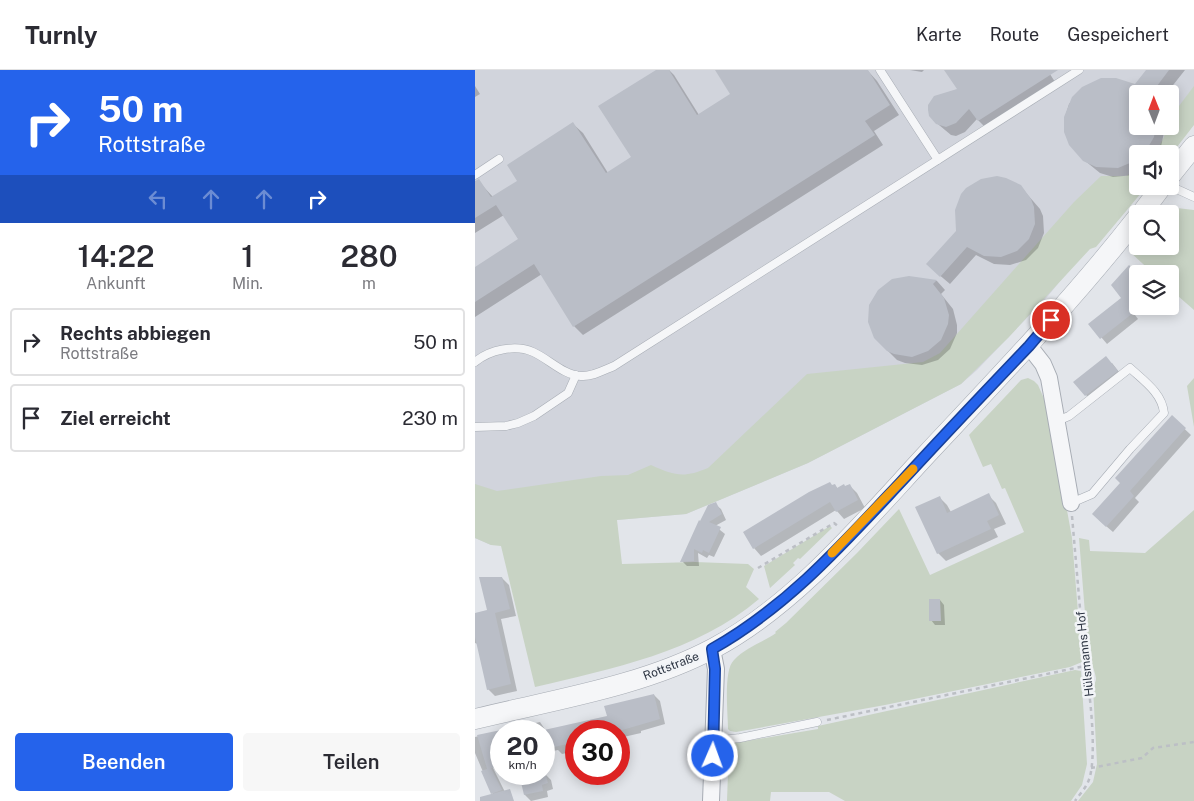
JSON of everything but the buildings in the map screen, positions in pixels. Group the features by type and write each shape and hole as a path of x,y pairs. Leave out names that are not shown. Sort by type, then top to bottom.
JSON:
{"street":[{"path":"1179,165 1194,146"},
{"name":"Rottstraße","path":"475,719 646,676 682,663 737,635 787,598 849,536 1029,346 1129,227"},
{"path":"1029,346 1043,364 1049,378 1071,503"},
{"path":"711,801 715,669 712,649"}],"lane":[{"path":"880,70 938,160"},
{"path":"475,362 496,350 513,349 532,351 562,370 581,376 594,374 616,365 1079,70"},
{"path":"475,174 499,159"},
{"path":"1179,190 1194,197"},
{"path":"1057,421 1069,416 1129,368 1151,387 1163,404 1164,413 1092,494 1071,503"},
{"path":"475,427 506,426 519,423 534,416 568,393 576,375"},
{"path":"714,741 740,738 817,722"}],"path":[{"name":"Hülsmanns Hof","path":"1071,503 1085,666 1089,688 1093,753 1089,781 1075,801"},
{"path":"758,568 834,523 849,536"},
{"path":"817,722 1085,666"},
{"path":"1091,768 1142,758 1153,748 1194,742"}],"shaded area":[{"path":"475,70 1194,70 1194,121 1174,145 1129,145 1130,195 1048,296 977,370 961,384 808,463 686,514 617,520 491,545 475,538"}],"green space":[{"path":"1194,86 1194,125 1179,145 1160,145 1164,135 1179,135 1179,106"},
{"path":"1129,174 1129,195 1139,195 1129,205 1129,208 1096,247 1090,249 1008,338 961,384 808,463 686,514 617,520 622,564 695,562 748,564 754,569 746,587 759,599 709,633 681,645 623,665 535,687 501,546 491,545 475,538 475,484 497,491 601,476 628,475 651,465 667,472 679,474 692,473 708,468 807,374 923,362 940,353 1074,202 1101,176"},
{"path":"1179,208 1194,210 1194,310 1179,297 1179,265 1144,265 1133,255 1179,255"},
{"path":"1028,378 1038,385 1049,410 1072,538 1082,662 1070,667 885,705 736,732 730,731 728,729 727,682 728,673 734,660 776,633 899,509 930,575 1024,532 1005,488 1002,489 991,464 983,467 969,435 1021,380"},
{"path":"1194,378 1194,427 1187,386"},
{"path":"1194,510 1194,801 1078,801 1093,782 1097,764 1093,687 1096,678 1088,651 1079,538 1089,540 1090,551 1145,553"},
{"path":"830,526 832,528 800,559 798,558 793,563 795,565 770,588 764,566"},
{"path":"1075,670 1081,671 1087,764 1082,785 1071,801 845,801 829,792 771,792 770,801 727,801 729,744 818,729 818,726"}],"slow traffic":[{"path":"832,553 913,469"}],"route":[{"path":"713,756 715,669 712,649 766,615 811,576 1029,346 1051,320"}]}
